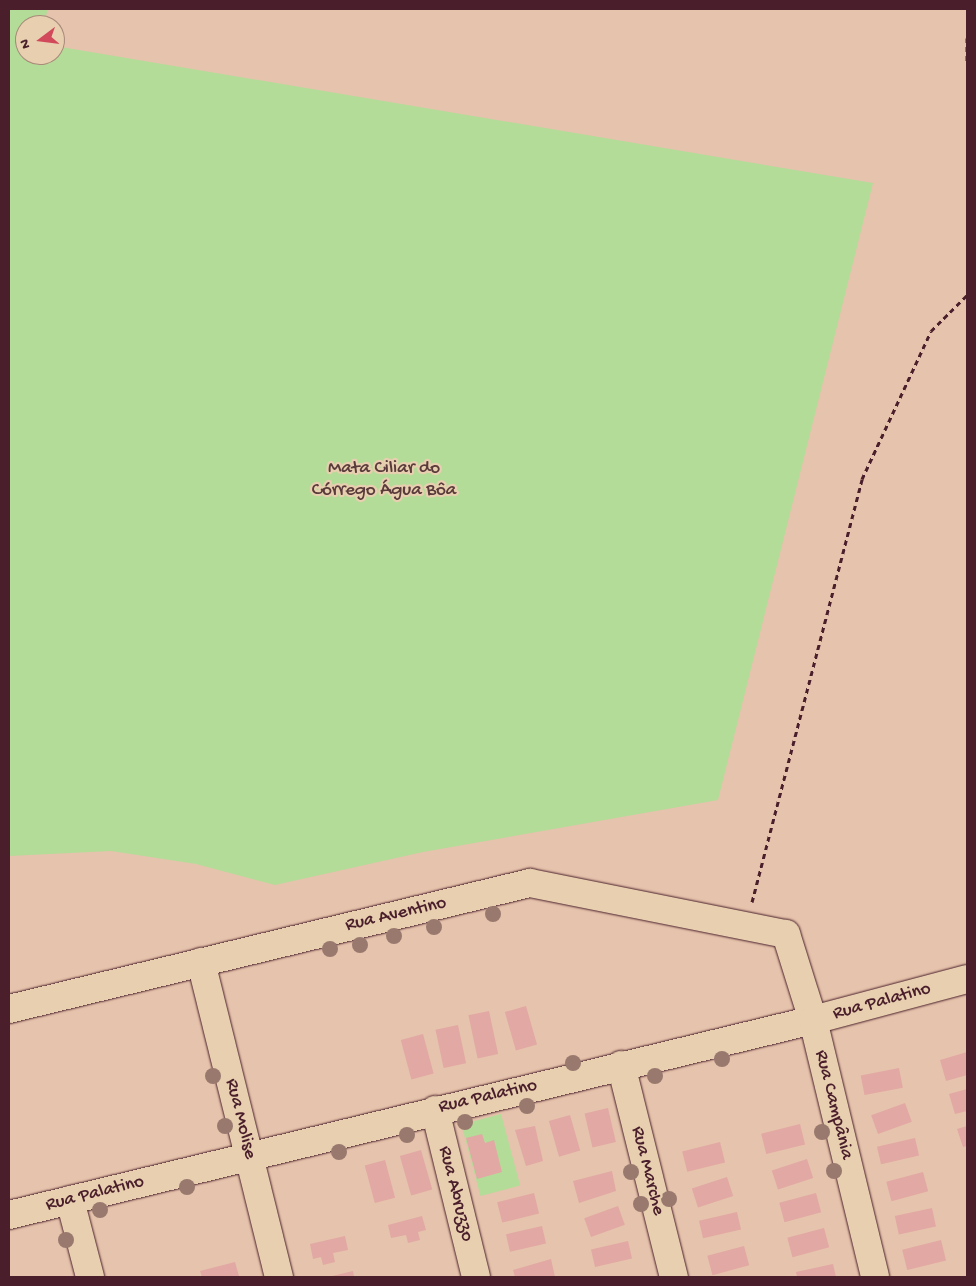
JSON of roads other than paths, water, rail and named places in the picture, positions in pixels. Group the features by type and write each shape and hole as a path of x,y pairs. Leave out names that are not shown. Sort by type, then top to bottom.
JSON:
{"street":[{"name":"Rua Aventino","path":"9,1009 530,883 786,934"},
{"name":"Rua Campânia","path":"786,934 813,1020 875,1277"},
{"name":"Rua Molise","path":"202,962 279,1277"},
{"name":"Rua Palatino","path":"9,1215 435,1110 813,1020 967,979"},
{"name":"Rua Marche","path":"621,1065 674,1277"},
{"name":"Rua Abruzzo","path":"435,1110 476,1277"},
{"path":"70,1200 90,1277"}],"park label":[{"name":"Mata Ciliar do Córrego Água Bôa","path":"384,480"}]}
